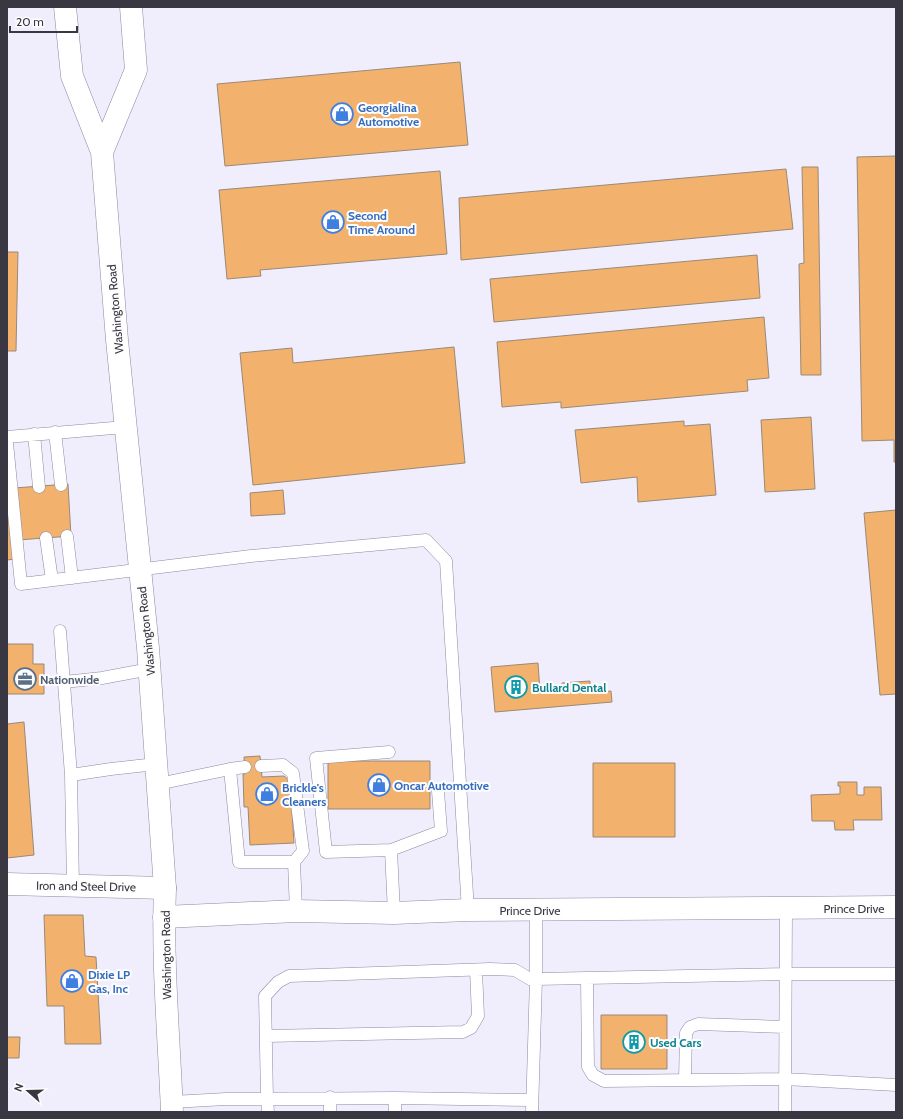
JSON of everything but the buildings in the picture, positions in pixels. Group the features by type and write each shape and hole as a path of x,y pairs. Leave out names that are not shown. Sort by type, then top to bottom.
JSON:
{"main road":[{"name":"Washington Road","path":"65,7 72,76 102,152 125,427 150,669 165,888 164,916 172,1107"},
{"name":"Washington Road","path":"102,152 136,70 131,7"},
{"name":"Iron and Steel Drive","path":"7,884 165,888"},
{"name":"Prince Drive","path":"164,916 296,911 394,913 468,910 896,907"}],"lane":[{"path":"7,437 125,427"},
{"path":"55,432 61,485"},
{"path":"34,434 40,487"},
{"path":"7,443 21,584 139,568 426,540 446,560 468,910"},
{"path":"67,536 72,578"},
{"path":"46,538 52,580"},
{"path":"60,631 71,775 73,886"},
{"path":"64,682 102,678 150,669"},
{"path":"389,752 316,758 326,852 391,850 441,831 438,791"},
{"path":"261,766 283,765 293,773 303,851 294,862 296,911"},
{"path":"71,775 111,769 157,774 230,769 245,766"},
{"path":"230,769 239,862 294,862"},
{"path":"391,850 394,913"},
{"path":"785,1112 786,908"},
{"path":"172,1107 226,1099 330,1098 395,1098 532,1106 536,979 536,910"},
{"path":"268,1112 265,996 278,982 289,976 476,970 515,970 530,979 786,974 896,974"},
{"path":"266,1036 463,1032 472,1028 478,1016 476,970"},
{"path":"587,978 588,1067 593,1075 604,1081 786,1079 896,1085"},
{"path":"685,1080 686,1033 690,1027 698,1024 785,1027"},
{"path":"330,1098 330,1112"},
{"path":"395,1098 395,1112"}],"place":[{"name":"Georgialina Automotive","path":"342,114"},
{"name":"Second Time Around","path":"333,222"},
{"name":"Nationwide","path":"25,679"},
{"name":"Bullard Dental","path":"516,687"},
{"name":"Oncar Automotive","path":"379,785"},
{"name":"Brickle's Cleaners","path":"267,794"},
{"name":"Dixie LP Gas, Inc","path":"72,981"},
{"name":"Used Cars","path":"634,1042"}]}
